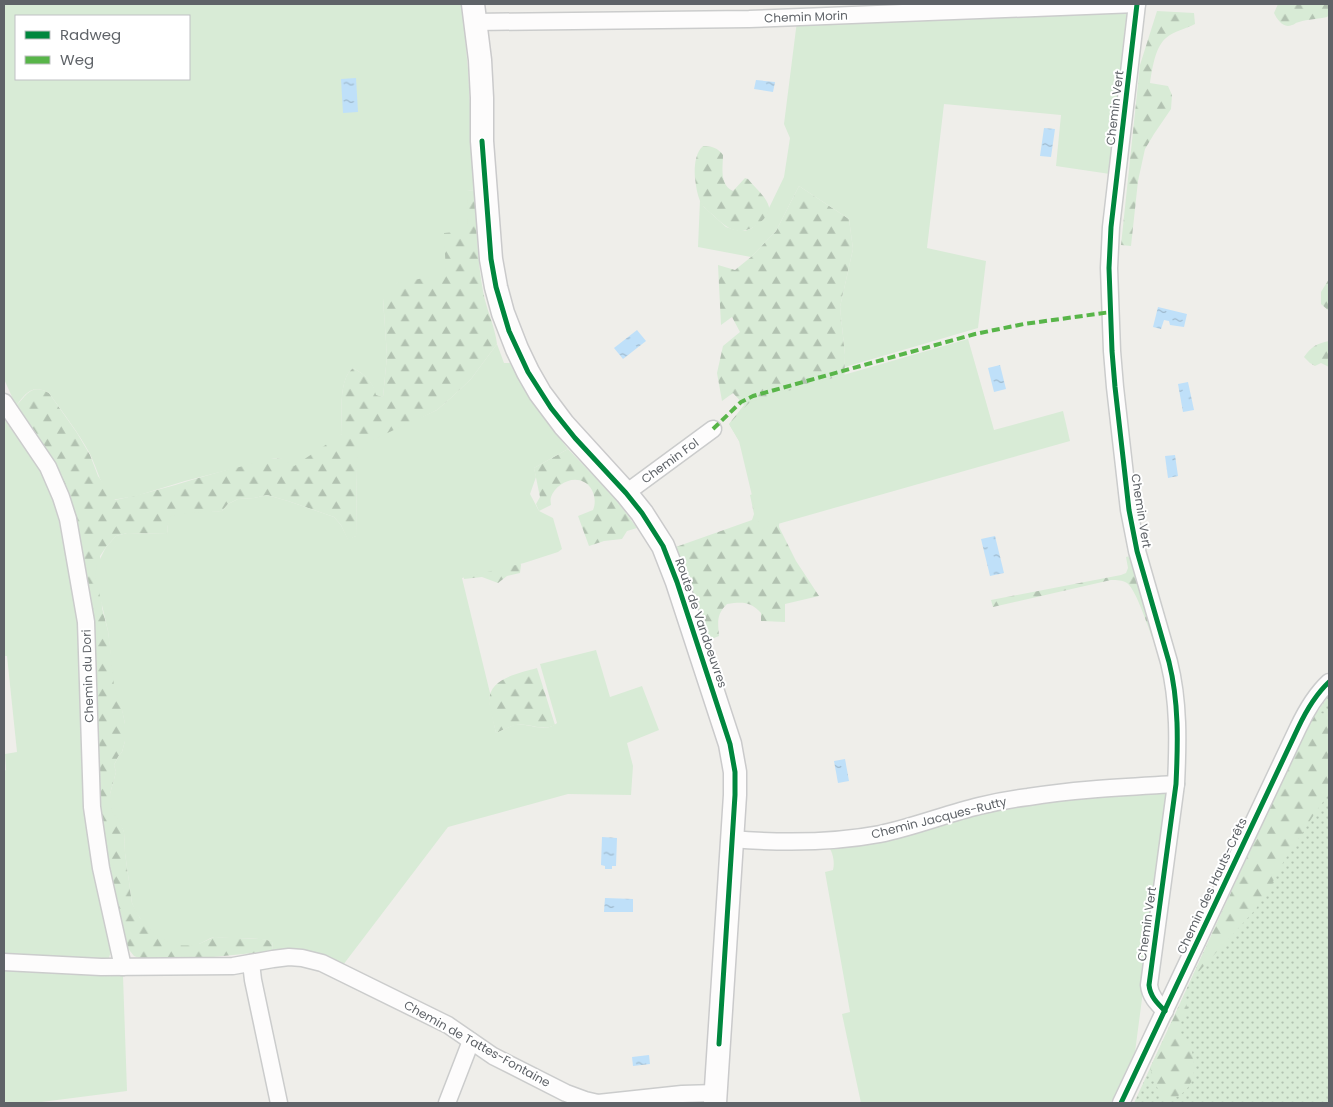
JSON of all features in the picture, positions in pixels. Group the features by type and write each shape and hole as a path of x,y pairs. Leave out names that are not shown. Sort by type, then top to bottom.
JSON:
{"main road":[{"name":"Route de Vandoeuvres","path":"474,13 480,60 482,141 490,251 496,288 503,313 517,349 540,393 575,438 626,493 655,532 669,559 726,730 733,759 735,795 716,1098"}],"street":[{"name":"Chemin Morin","path":"474,13 749,19 1137,4"},
{"name":"Chemin Vert","path":"1137,4 1111,226 1109,268 1112,351 1129,510 1137,551 1173,679 1178,719 1176,784 1149,985 1149,991 1152,996 1165,1011"},
{"name":"Chemin du Dori","path":"4,402 48,467 68,519 86,622 92,807 101,868 124,967"},
{"name":"Chemin Fol","path":"626,493 713,429"},
{"name":"Chemin des Hauts-Crêts","path":"1121,1103 1309,705 1329,682"},
{"name":"Chemin Jacques-Rutty","path":"732,839 794,841 858,837 905,828 979,806 1027,797 1071,791 1176,784"},
{"name":"Chemin de Tattes-Fontaine","path":"4,962 102,967 233,966 272,959 302,958 322,963 448,1025 493,1056 566,1093 598,1103 682,1094 716,1098"},
{"path":"251,964 279,1103"},
{"path":"447,1103 471,1041"}],"green space":[{"path":"4,4 462,4 475,190 467,191 468,231 444,233 446,274 397,283 396,301 383,299 387,356 383,397 376,395 368,379 353,368 348,373 343,389 342,434 294,466 282,459 275,458 185,481 136,496 112,500 102,483 86,446 49,393 38,389 30,391 16,406 4,379"},
{"path":"1278,4 1329,4 1329,15 1286,26 1281,23 1274,13"},
{"path":"1127,11 1110,174 1056,166 1061,115 944,104 927,248 986,261 978,328 845,367 840,307 853,249 849,219 799,186 776,231 751,257 698,247 700,200 704,207 726,227 745,231 763,220 767,215 784,177 790,138 784,124 797,21"},
{"path":"1157,11 1194,13 1195,24 1169,36 1159,47 1150,83 1168,86 1172,95 1171,109 1145,149 1138,181 1131,246 1121,245 1140,65"},
{"path":"703,146 714,148 723,155 723,175 729,188 733,191 745,178 748,179 768,203 769,212 767,216 753,228 740,231 729,228 707,210 700,201 697,193 695,170 697,157"},
{"path":"799,186 849,219 853,249 840,307 845,355 844,394 739,441 729,424 744,405 733,393 722,401 717,373 723,346 740,332 732,317 721,325 718,265 735,270 751,257 776,231"},
{"path":"475,190 481,279 484,298 497,344 471,379 437,410 421,418 357,464 356,536 348,540 341,525 334,517 267,495 238,499 228,504 222,511 211,512 168,524 167,534 127,533 116,536 100,556 102,608 125,724 125,741 122,752 114,765 116,772 110,794 124,832 132,903 140,918 199,944 214,937 262,939 272,941 273,951 213,957 150,960 134,956 126,946 103,843 97,723 95,624 75,513 60,474 17,405 31,391 38,389 49,393 77,433 90,455 98,476 115,500 258,461 282,459 342,434 343,389 348,373 353,368 368,379 377,395 383,397 387,356 383,298 444,233 467,191"},
{"path":"1329,279 1329,311 1321,304 1321,292"},
{"path":"968,339 994,430 1063,411 1070,441 760,529 739,441 729,424 750,402"},
{"path":"1329,341 1329,367 1321,363 1315,366 1304,357 1315,346"},
{"path":"497,344 504,363 510,363 529,397 568,449 534,468 536,477 530,494 539,511 553,518 562,549 524,563 462,578 490,693 489,701 496,733 514,725 547,728 557,723 540,664 596,650 610,697 642,686 659,730 627,743 633,766 631,795 568,794 448,827 343,965 301,951 273,951 272,941 267,940 214,937 199,944 188,946 178,945 158,936 143,922 132,903 124,832 118,819 112,812 110,794 116,772 114,765 122,752 125,741 125,724 114,686 108,631 95,575 97,565 106,547 116,536 127,533 167,534 171,516 222,511 228,504 238,499 267,495 334,517 341,525 348,539 356,536 358,456 368,442 437,410 471,379"},
{"path":"4,419 41,472 49,487 59,522 78,619 79,682 82,708 82,765 87,815 112,948 108,961 4,954 5,754 17,752 7,656 4,656"},
{"path":"568,449 615,498 637,528 627,531 622,539 604,541 589,546 578,516 593,510 595,499 590,487 579,480 564,482 560,485 551,497 551,505 539,511 536,504 540,497 534,468"},
{"path":"778,485 780,495 779,527 796,561 819,596 785,604 785,622 761,621 761,613 749,604 727,604 719,615 719,636 707,641 673,548 752,520 754,514 750,495"},
{"path":"517,552 521,565 520,573 507,576 498,583 482,577 464,579 464,572"},
{"path":"1130,556 1147,616 1159,645 1156,647 1135,594 1127,583 1121,581 1111,580 993,607 991,600 1121,575 1126,573 1128,568 1126,557"},
{"path":"537,668 555,725 545,728 520,724 496,733 489,702 490,694 494,687 506,678"},
{"path":"1329,695 1329,1103 1134,1103 1308,725"},
{"path":"1317,712 1329,715 1329,794 1284,861 1255,910 1191,980 1308,725"},
{"path":"1163,790 1169,794 1135,1052 1111,1103 861,1103 842,1014 850,1012 825,872 833,870 834,867 832,853 827,845 1023,803"},
{"path":"4,969 123,976 127,1091 34,1103 4,1103"},
{"path":"1185,994 1187,1009 1179,1031 1191,1046 1194,1072 1185,1091 1166,1101 1160,1095 1150,1068"}],"water":[{"path":"356,78 358,112 343,113 341,79"},
{"path":"756,80 775,82 773,92 754,89"},
{"path":"1044,128 1055,129 1051,157 1040,156"},
{"path":"1158,307 1187,314 1184,327 1170,325 1169,321 1164,320 1161,329 1153,327"},
{"path":"637,330 646,341 623,359 614,348"},
{"path":"1000,365 1006,389 994,392 988,368"},
{"path":"1188,382 1194,410 1183,412 1178,384"},
{"path":"1175,455 1178,476 1168,478 1165,456"},
{"path":"995,536 1004,573 990,576 981,539"},
{"path":"845,759 849,781 838,783 834,761"},
{"path":"602,837 617,838 616,866 612,866 612,869 605,869 605,866 601,865"},
{"path":"605,898 633,899 633,912 604,912"},
{"path":"649,1055 650,1064 633,1066 632,1057"}],"marked path":[{"path":"713,429 741,402 753,396 975,334 1024,324 1111,312"}],"cycle path":[{"path":"1137,4 1111,227 1109,268 1112,351 1129,510 1137,551 1169,662 1175,692 1176,784 1149,985 1152,996 1165,1011"},
{"path":"482,141 491,259 496,287 509,331 528,372 551,408 575,438 626,493 642,513 663,546 677,582 730,744 735,772 735,795 719,1044"},
{"path":"1121,1103 1301,722 1315,698 1329,682"}]}
